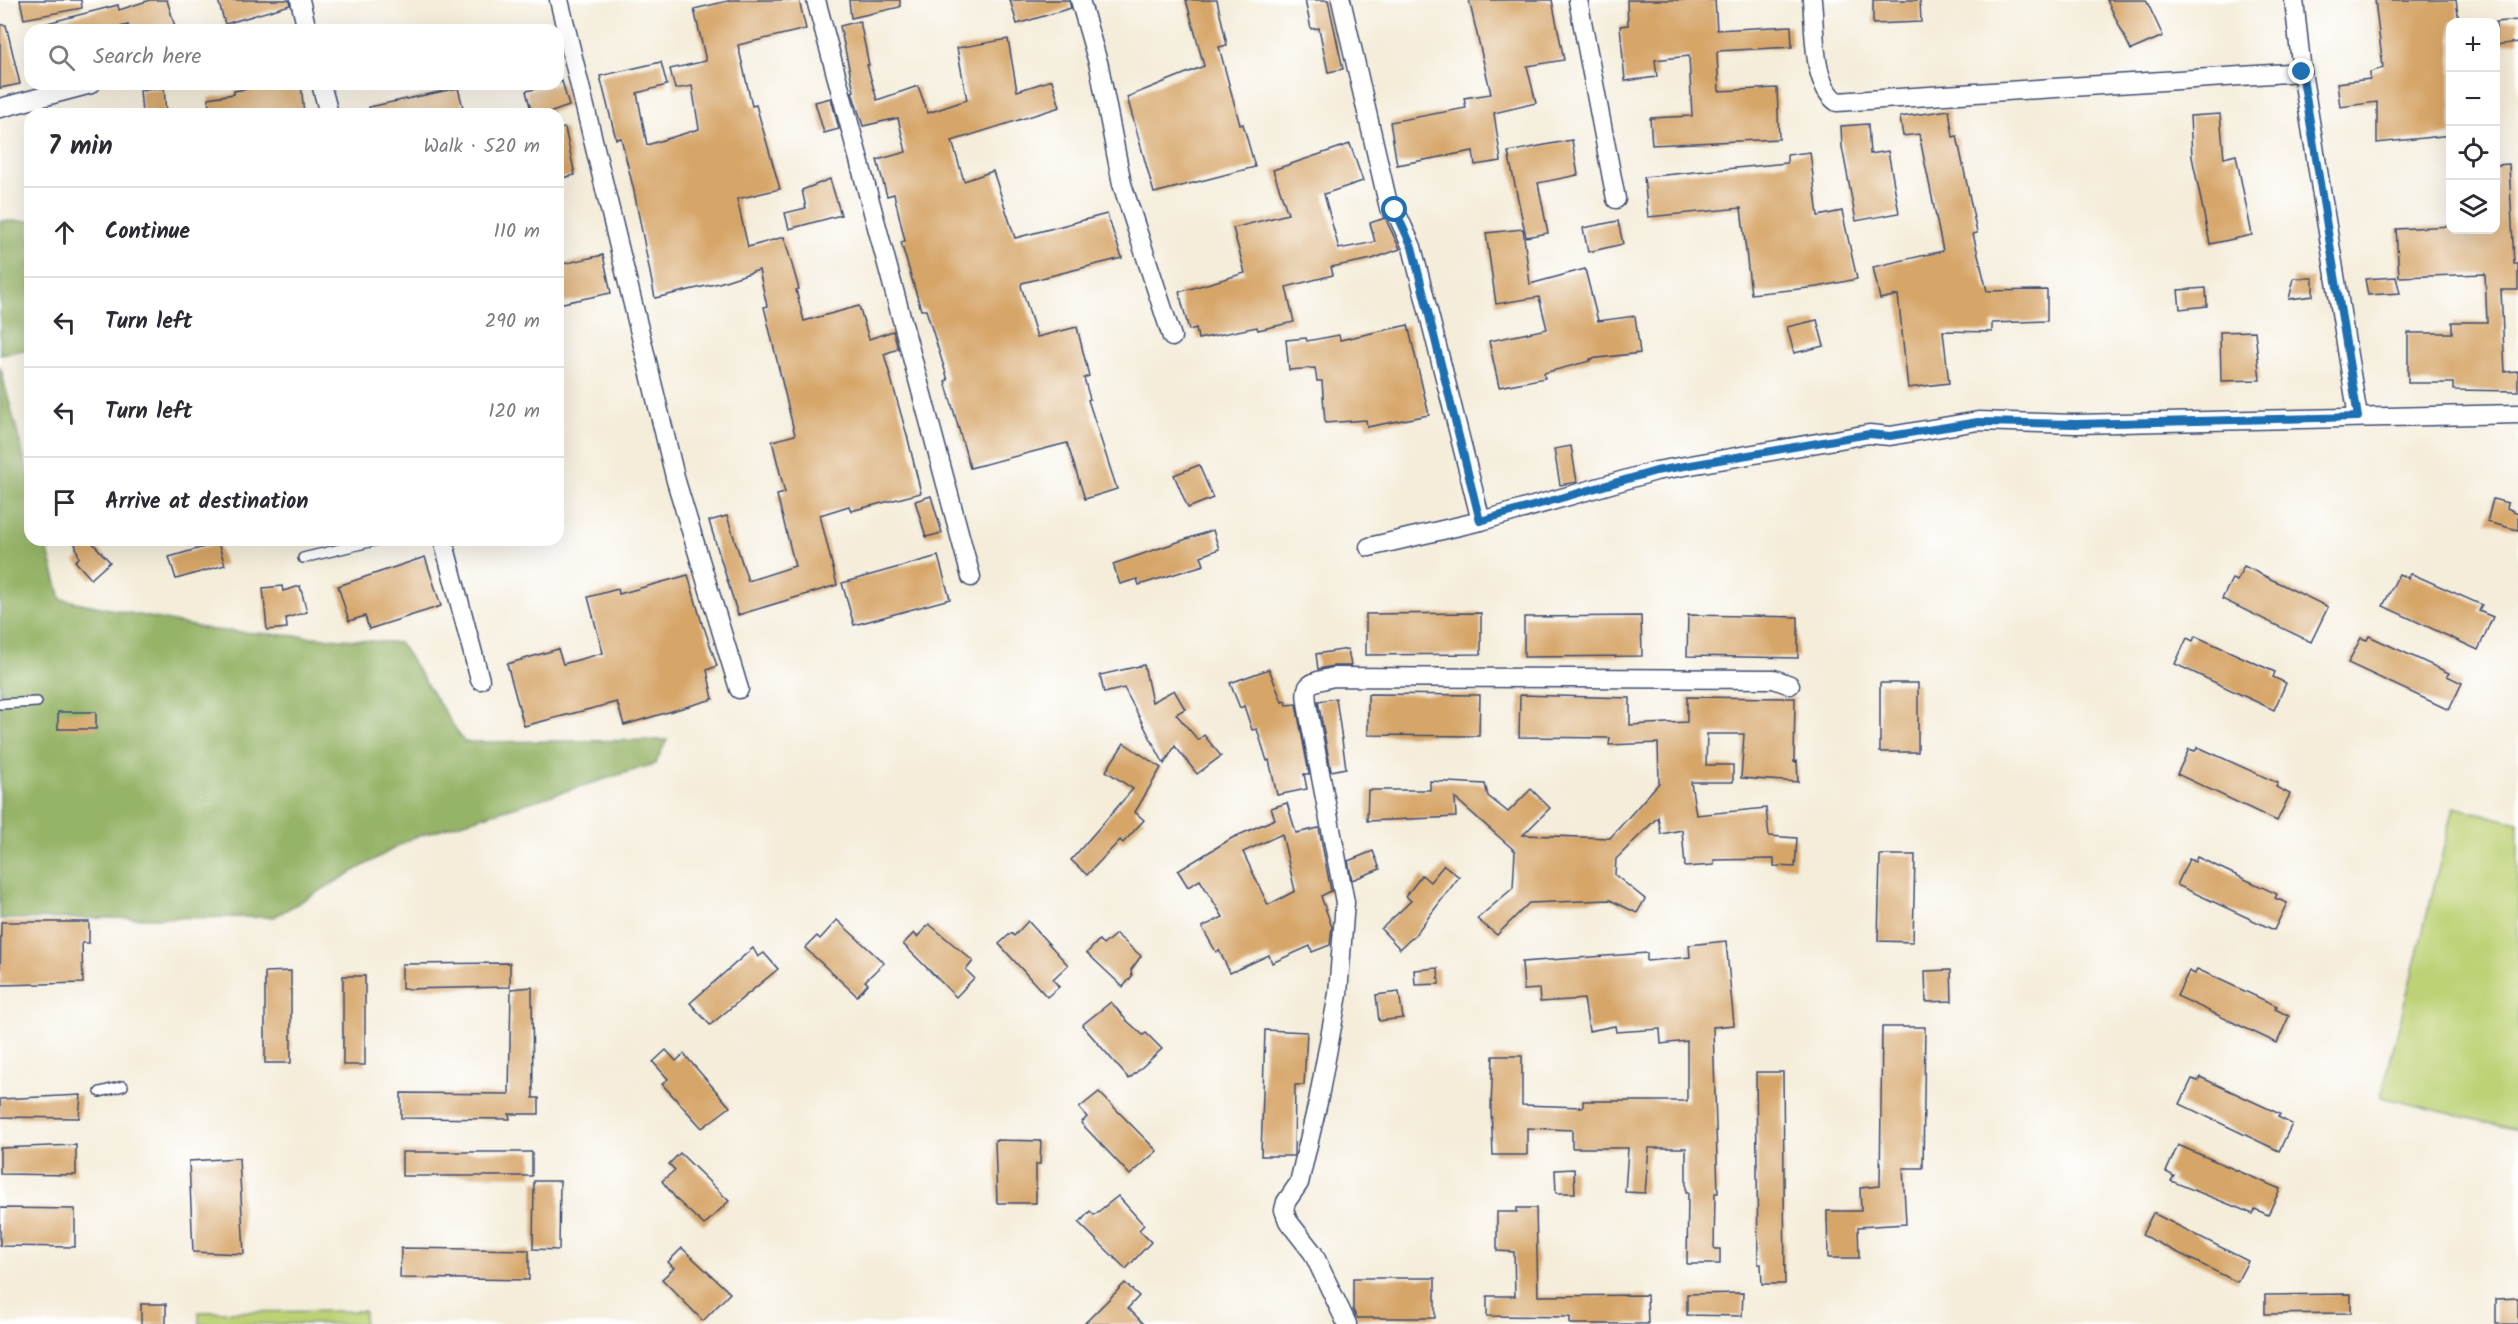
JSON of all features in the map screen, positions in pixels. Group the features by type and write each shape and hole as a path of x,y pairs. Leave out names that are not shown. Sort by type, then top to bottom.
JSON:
{"street":[{"path":"300,0 306,24"},
{"path":"559,0 676,481 739,689"},
{"path":"816,0 971,577"},
{"path":"1080,0 1099,66 1122,184 1172,338"},
{"path":"1341,0 1389,208 1395,210 1412,247 1480,521"},
{"path":"1578,0 1616,200"},
{"path":"1812,0 1819,75 1831,99 1837,102 2302,72"},
{"path":"2294,0 2302,72 2358,417"},
{"path":"0,108 68,90"},
{"path":"323,90 327,108"},
{"path":"1368,547 1480,521 1656,471 1869,434 1890,436 1978,422 2076,424 2518,414"},
{"path":"445,546 480,680"},
{"path":"1347,1324 1314,1253 1288,1221 1284,1210 1299,1183 1318,1102 1338,994 1345,902 1305,690 1307,685 1335,677 1346,677 1774,679 1790,686"}],"lane":[{"path":"303,558 353,546"},
{"path":"0,704 37,702"},
{"path":"100,1092 123,1086"}],"green space":[{"path":"0,221 24,221 24,350 0,354"},
{"path":"0,366 24,458 24,546 47,546 61,599 213,630 400,643 464,742 667,740 655,764 412,838 274,917 0,919"},
{"path":"2454,807 2518,823 2518,1130 2381,1097"},
{"path":"364,1311 364,1324 199,1324 199,1312"}],"building":[{"path":"20,0 81,0 82,8 24,19"},
{"path":"150,0 167,0 174,24 43,24 118,5 119,10"},
{"path":"218,0 289,0 290,5 225,24"},
{"path":"732,0 799,0 806,29 738,45 752,106 756,105 780,189 737,199 748,247 784,237 799,289 796,290 804,321 859,306 869,339 893,331 898,349 884,354 921,493 851,511 849,506 820,515 837,585 738,615 709,521 727,516 748,581 795,566 777,495 785,493 772,441 795,435 764,307 767,306 759,270 719,283 655,298 621,138 616,139 600,76 661,62 667,85 637,93 647,145 699,129 692,86 675,89 670,69 706,61 694,9"},
{"path":"849,0 900,0 900,7 851,18"},
{"path":"1010,0 1069,0 1071,8 1017,24"},
{"path":"1186,0 1217,0 1227,45 1219,47 1240,125 1243,124 1255,167 1154,193 1127,97 1204,66"},
{"path":"1305,0 1328,0 1343,69 1328,72 1319,28 1311,29"},
{"path":"1469,0 1552,0 1564,60 1527,66 1536,103 1494,113 1501,161 1475,165 1473,151 1397,165 1390,122 1466,108 1464,98 1491,94"},
{"path":"1627,0 1715,0 1717,30 1791,26 1792,47 1718,51 1717,54 1719,91 1777,88 1779,139 1652,145 1650,118 1692,116 1689,56 1655,60 1657,77 1625,81 1620,26 1628,25"},
{"path":"1873,0 1920,0 1921,22 1873,24"},
{"path":"2107,0 2146,0 2163,36 2131,50"},
{"path":"2375,0 2456,0 2458,18 2446,18 2446,136 2377,143 2377,102 2340,107 2337,83 2370,79 2370,72 2383,68"},
{"path":"2518,20 2518,42 2500,44 2500,22"},
{"path":"860,21 869,65 867,65 877,100 918,86 928,113 967,100 957,48 1008,39 1017,91 1052,80 1060,107 952,141 964,181 993,171 1015,238 1107,214 1122,258 1022,283 1021,286 1037,337 1077,327 1089,376 1084,378 1090,399 1088,400 1117,489 1085,499 1067,443 970,468 945,381 948,380 926,310 921,310 901,242 905,241 894,194 887,196 877,160 906,152 898,118 863,126 852,92 854,91 840,26"},
{"path":"0,25 6,25 20,84 0,88"},
{"path":"564,88 569,106 530,108 526,91 564,90"},
{"path":"140,90 164,90 166,108 142,108"},
{"path":"302,90 303,108 209,108 208,98 234,94 234,91"},
{"path":"449,90 459,90 463,108 369,108"},
{"path":"831,98 839,129 824,133 815,102"},
{"path":"1949,110 1953,137 1957,136 1977,233 1973,234 1987,291 2047,290 2047,321 1992,323 1992,332 1943,331 1949,383 1908,388 1898,295 1880,299 1873,267 1943,251 1919,134 1903,136 1900,117"},
{"path":"2220,114 2224,158 2236,155 2252,235 2210,244 2192,157 2190,116"},
{"path":"1868,124 1870,154 1888,151 1899,213 1856,221 1842,147 1841,126"},
{"path":"564,128 575,175 564,178"},
{"path":"1572,140 1578,175 1538,183 1548,233 1526,237 1508,152"},
{"path":"1350,144 1363,181 1324,194 1339,249 1375,242 1370,223 1385,218 1400,249 1372,259 1331,267 1333,275 1286,287 1294,322 1198,339 1196,328 1189,330 1179,292 1245,273 1233,228 1288,214 1273,170"},
{"path":"1810,152 1818,216 1842,211 1857,279 1818,287 1751,294 1741,208 1648,217 1644,177 1787,163 1787,155"},
{"path":"2509,164 2514,264 2518,264 2518,290 2501,290 2505,372 2518,371 2518,391 2453,390 2453,383 2408,383 2408,333 2452,333 2452,322 2487,322 2485,274 2399,277 2396,229 2446,226 2446,234 2500,234 2500,165"},
{"path":"830,179 841,215 789,229 785,213 806,208 802,190"},
{"path":"1618,221 1623,244 1588,252 1583,228"},
{"path":"1523,229 1530,284 1585,269 1598,321 1635,316 1640,353 1590,359 1590,361 1544,373 1545,378 1499,387 1489,341 1547,329 1539,297 1496,304 1486,233"},
{"path":"603,255 611,293 564,303 564,264"},
{"path":"2396,277 2400,293 2368,295 2365,279"},
{"path":"2294,278 2313,278 2313,296 2289,299"},
{"path":"2206,288 2207,306 2180,309 2178,290"},
{"path":"1817,320 1824,346 1794,353 1787,327"},
{"path":"1408,325 1429,415 1367,427 1366,420 1325,423 1322,381 1317,381 1315,368 1289,370 1286,340 1306,338 1307,341 1339,335 1340,340"},
{"path":"2255,331 2260,380 2221,381 2220,332"},
{"path":"1571,446 1577,482 1560,485 1554,449"},
{"path":"1199,465 1213,498 1188,508 1174,475"},
{"path":"931,496 942,533 926,537 915,501"},
{"path":"2493,499 2508,503 2507,508 2518,513 2518,530 2487,522"},
{"path":"1213,530 1219,549 1201,556 1204,565 1139,585 1137,579 1120,584 1113,564"},
{"path":"76,546 95,546 110,562 91,579 75,561 79,558"},
{"path":"208,546 219,546 225,565 176,579 169,557"},
{"path":"938,556 950,599 854,625 842,583"},
{"path":"425,557 441,606 369,629 365,616 349,621 338,586"},
{"path":"2244,566 2328,607 2311,642 2222,599 2232,579 2237,581"},
{"path":"2410,573 2482,605 2479,611 2493,617 2478,650 2383,606 2399,574 2408,578"},
{"path":"688,575 717,666 707,670 713,699 624,725 617,702 524,726 507,664 558,649 563,664 603,653 588,597 618,589 619,594"},
{"path":"282,586 283,591 300,586 307,612 286,618 287,628 267,630 263,588"},
{"path":"1481,613 1481,654 1366,655 1366,614"},
{"path":"1688,615 1798,617 1798,658 1687,656"},
{"path":"1641,616 1642,656 1524,657 1524,617"},
{"path":"2195,636 2275,672 2273,677 2286,683 2274,710 2175,664 2187,638 2193,641"},
{"path":"2369,636 2449,673 2447,676 2462,683 2449,710 2348,663 2361,638 2367,640"},
{"path":"1348,649 1351,666 1318,669 1316,654"},
{"path":"1144,665 1152,702 1174,690 1185,709 1176,714 1198,740 1204,735 1221,756 1197,774 1175,746 1164,764 1124,688 1104,693 1100,675"},
{"path":"1269,669 1282,702 1285,701 1287,705 1296,704 1309,774 1304,774 1307,789 1277,795 1269,760 1267,761 1257,729 1252,730 1244,706 1240,708 1230,683"},
{"path":"1880,683 1918,683 1918,752 1880,752"},
{"path":"1368,694 1480,695 1479,736 1368,735"},
{"path":"1520,695 1630,698 1630,725 1687,722 1687,697 1795,698 1794,762 1797,761 1798,782 1741,778 1744,734 1707,734 1706,765 1733,765 1733,782 1691,782 1696,815 1766,808 1769,836 1797,838 1795,867 1774,866 1774,859 1714,860 1714,865 1685,867 1682,830 1661,834 1658,817 1616,859 1615,875 1645,899 1637,913 1610,900 1529,903 1497,935 1477,919 1513,888 1515,851 1455,798 1456,817 1367,821 1368,790 1430,790 1430,781 1485,784 1488,796 1508,812 1531,789 1550,808 1523,835 1610,838 1659,783 1658,743 1609,745 1610,738 1519,737"},
{"path":"1336,698 1346,768 1331,771 1318,701"},
{"path":"58,712 96,712 96,729 58,729"},
{"path":"1124,743 1161,768 1135,812 1144,820 1123,843 1120,840 1087,875 1071,860 1133,789 1106,771"},
{"path":"2198,747 2278,783 2276,787 2290,794 2277,821 2177,774 2189,749 2195,751"},
{"path":"1287,803 1296,833 1319,828 1331,891 1321,896 1332,927 1330,945 1312,952 1310,946 1272,963 1269,955 1230,973 1219,950 1216,952 1202,927 1223,917 1200,880 1188,887 1178,871 1232,838 1275,819 1271,808","holes":["1282,834 1295,891 1268,905 1243,852"]},
{"path":"1373,851 1380,869 1352,880 1348,861"},
{"path":"1880,855 1915,855 1913,942 1878,941"},
{"path":"2197,857 2277,894 2275,898 2287,903 2274,930 2177,885 2189,859 2195,862"},
{"path":"1444,865 1459,877 1415,935 1400,949 1381,929 1411,901 1406,896 1422,875 1430,882"},
{"path":"837,920 884,963 865,981 868,984 857,996 805,948 817,936 820,939"},
{"path":"1028,921 1068,965 1053,979 1059,987 1047,997 999,944 1011,933 1014,936"},
{"path":"1,922 89,922 89,943 82,943 83,983 0,985"},
{"path":"929,924 973,961 966,970 974,978 956,997 903,944 914,933 917,937"},
{"path":"1116,934 1141,956 1131,970 1132,976 1123,987 1087,953 1099,940 1103,945"},
{"path":"1726,941 1734,1025 1713,1027 1718,1193 1715,1193 1714,1249 1720,1249 1720,1264 1687,1264 1686,1148 1649,1148 1645,1193 1625,1192 1628,1148 1572,1148 1572,1130 1527,1128 1527,1155 1493,1155 1491,1108 1493,1056 1522,1056 1522,1105 1583,1107 1583,1101 1687,1101 1687,1041 1661,1044 1660,1029 1616,1032 1615,1026 1589,1031 1584,999 1540,1002 1539,989 1524,990 1522,962 1647,953 1647,961 1690,957 1689,945"},
{"path":"753,948 758,957 764,953 778,969 710,1025 690,1003"},
{"path":"510,963 510,987 402,989 402,964"},
{"path":"1438,968 1439,984 1415,985 1414,970"},
{"path":"2197,969 2277,1006 2275,1009 2289,1016 2277,1043 2177,996 2189,971 2195,974"},
{"path":"1951,970 1952,1001 1926,1002 1925,971"},
{"path":"291,971 291,1063 265,1063 265,972"},
{"path":"343,976 365,976 365,1065 343,1065"},
{"path":"532,987 533,1098 539,1098 539,1114 509,1114 510,1119 401,1118 401,1093 509,1094 511,989"},
{"path":"1399,992 1403,1018 1379,1021 1376,995"},
{"path":"1111,1002 1126,1020 1143,1035 1146,1033 1162,1049 1129,1079 1082,1025"},
{"path":"1882,1027 1925,1027 1923,1168 1903,1168 1906,1224 1858,1227 1859,1258 1828,1258 1827,1211 1861,1211 1860,1188 1880,1186"},
{"path":"1265,1030 1307,1032 1304,1085 1295,1085 1294,1156 1261,1156"},
{"path":"666,1050 676,1061 684,1054 730,1107 702,1128 662,1084 668,1079 653,1062"},
{"path":"1756,1072 1783,1072 1785,1284 1762,1284 1761,1264 1758,1264"},
{"path":"2200,1077 2280,1114 2278,1117 2292,1124 2279,1151 2180,1104 2192,1079 2198,1081"},
{"path":"1099,1092 1157,1151 1130,1175 1081,1123 1087,1117 1079,1108"},
{"path":"81,1095 79,1118 0,1117 0,1099"},
{"path":"995,1140 1041,1141 1040,1164 1036,1164 1036,1203 997,1203"},
{"path":"76,1145 76,1175 0,1174 0,1148"},
{"path":"2178,1145 2280,1189 2268,1215 2255,1209 2253,1214 2171,1181 2174,1176 2166,1172"},
{"path":"402,1152 532,1152 532,1176 402,1176"},
{"path":"680,1153 729,1201 704,1225 677,1200 662,1181 675,1170 669,1164"},
{"path":"239,1158 244,1254 193,1252 189,1161"},
{"path":"1574,1169 1575,1193 1556,1193 1555,1170"},
{"path":"534,1181 560,1181 559,1250 533,1249"},
{"path":"1118,1196 1144,1225 1139,1230 1151,1242 1126,1269 1079,1223 1090,1211 1094,1215"},
{"path":"0,1208 75,1209 75,1247 0,1246"},
{"path":"1517,1208 1536,1208 1538,1296 1647,1295 1648,1324 1570,1324 1570,1317 1487,1316 1487,1296 1515,1296 1514,1252 1497,1251 1497,1212 1517,1212"},
{"path":"2153,1213 2248,1261 2237,1282 2142,1235"},
{"path":"401,1248 529,1250 529,1280 400,1278"},
{"path":"682,1248 730,1293 703,1321 662,1279 674,1268 668,1262"},
{"path":"1353,1278 1435,1278 1435,1318 1357,1318 1353,1310"},
{"path":"1125,1283 1139,1296 1128,1308 1144,1324 1084,1324"},
{"path":"1743,1293 1742,1316 1687,1315 1687,1294"},
{"path":"2351,1294 2351,1313 2265,1314 2265,1295"},
{"path":"2518,1298 2518,1324 2496,1324 2496,1299"},
{"path":"141,1304 166,1304 166,1324 141,1324"}],"route":[{"path":"1395,210 1412,247 1480,521 1656,471 1869,434 1890,436 1978,422 2076,424 2358,417 2302,72"}]}
